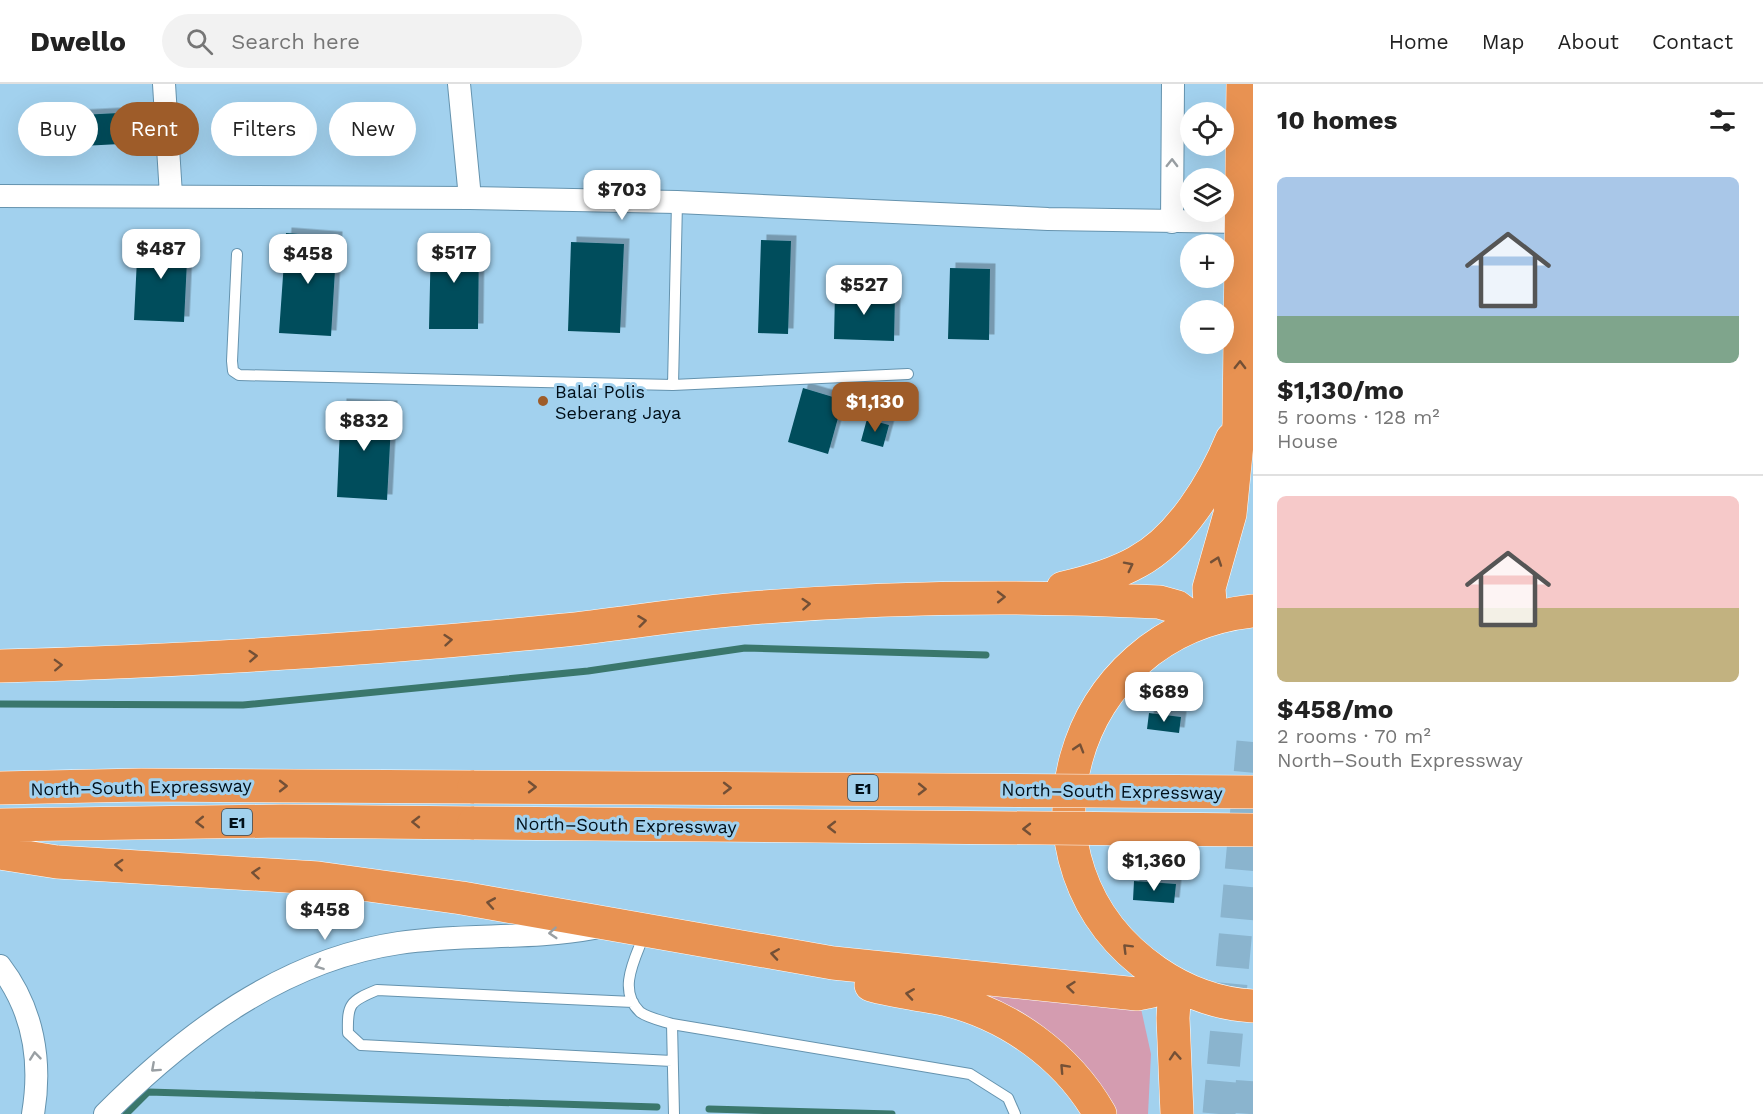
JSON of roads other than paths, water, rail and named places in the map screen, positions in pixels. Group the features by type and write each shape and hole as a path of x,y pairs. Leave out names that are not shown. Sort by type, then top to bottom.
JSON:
{"highway":[{"path":"1204,620 1209,588 1230,514 1239,424 1243,84"},
{"path":"1034,596 1120,571 1156,549 1182,521 1207,486 1229,448 1239,424"},
{"path":"0,666 155,662 271,655 554,631 748,608 852,601 1034,596 1159,602 1177,606 1204,620"},
{"path":"1253,610 1204,620 1148,649 1109,688 1082,737 1070,792 1073,848 1092,900 1124,946 1171,982 1219,1001 1253,1006"},
{"name":"North–South Expressway","path":"0,788 141,785 1253,792"},
{"name":"North–South Expressway","path":"0,825 282,821 1253,830"},
{"path":"0,852 57,862 318,878 462,898 645,932 833,963 1137,994 1171,982"},
{"path":"833,963 868,984 968,1006 1018,1030 1060,1063 1100,1114"},
{"path":"1171,982 1177,1114"}],"street":[{"path":"164,84 171,195"},
{"path":"459,84 470,198"},
{"path":"1172,222 1173,84"},
{"path":"0,196 171,195 677,202 1172,222 1242,222"},
{"path":"105,1114 164,1060 222,1014 275,983 307,969 343,956 398,943 469,936 570,932 610,925"},
{"path":"0,966 21,1001 32,1032 37,1076 33,1114"}],"lane":[{"path":"673,385 677,202"},
{"path":"237,254 232,361 233,371 239,375 673,385 908,374"},
{"path":"645,932 628,980 633,1002 642,1013 672,1024 970,1074 1008,1098 1016,1114"},
{"path":"633,1002 377,990 356,998 348,1010 348,1033 362,1045 672,1061"},
{"path":"672,1024 674,1114"}],"waterway":[{"path":"0,704 243,705 588,671 745,648 986,655"},
{"path":"126,1114 148,1092 657,1107"},
{"path":"709,1109 892,1114"}],"tunnel":[{"path":"1219,1114 1253,742"},
{"path":"1250,1114 1253,1073"}],"place":[{"name":"Balai Polis Seberang Jaya","path":"543,401"}]}
